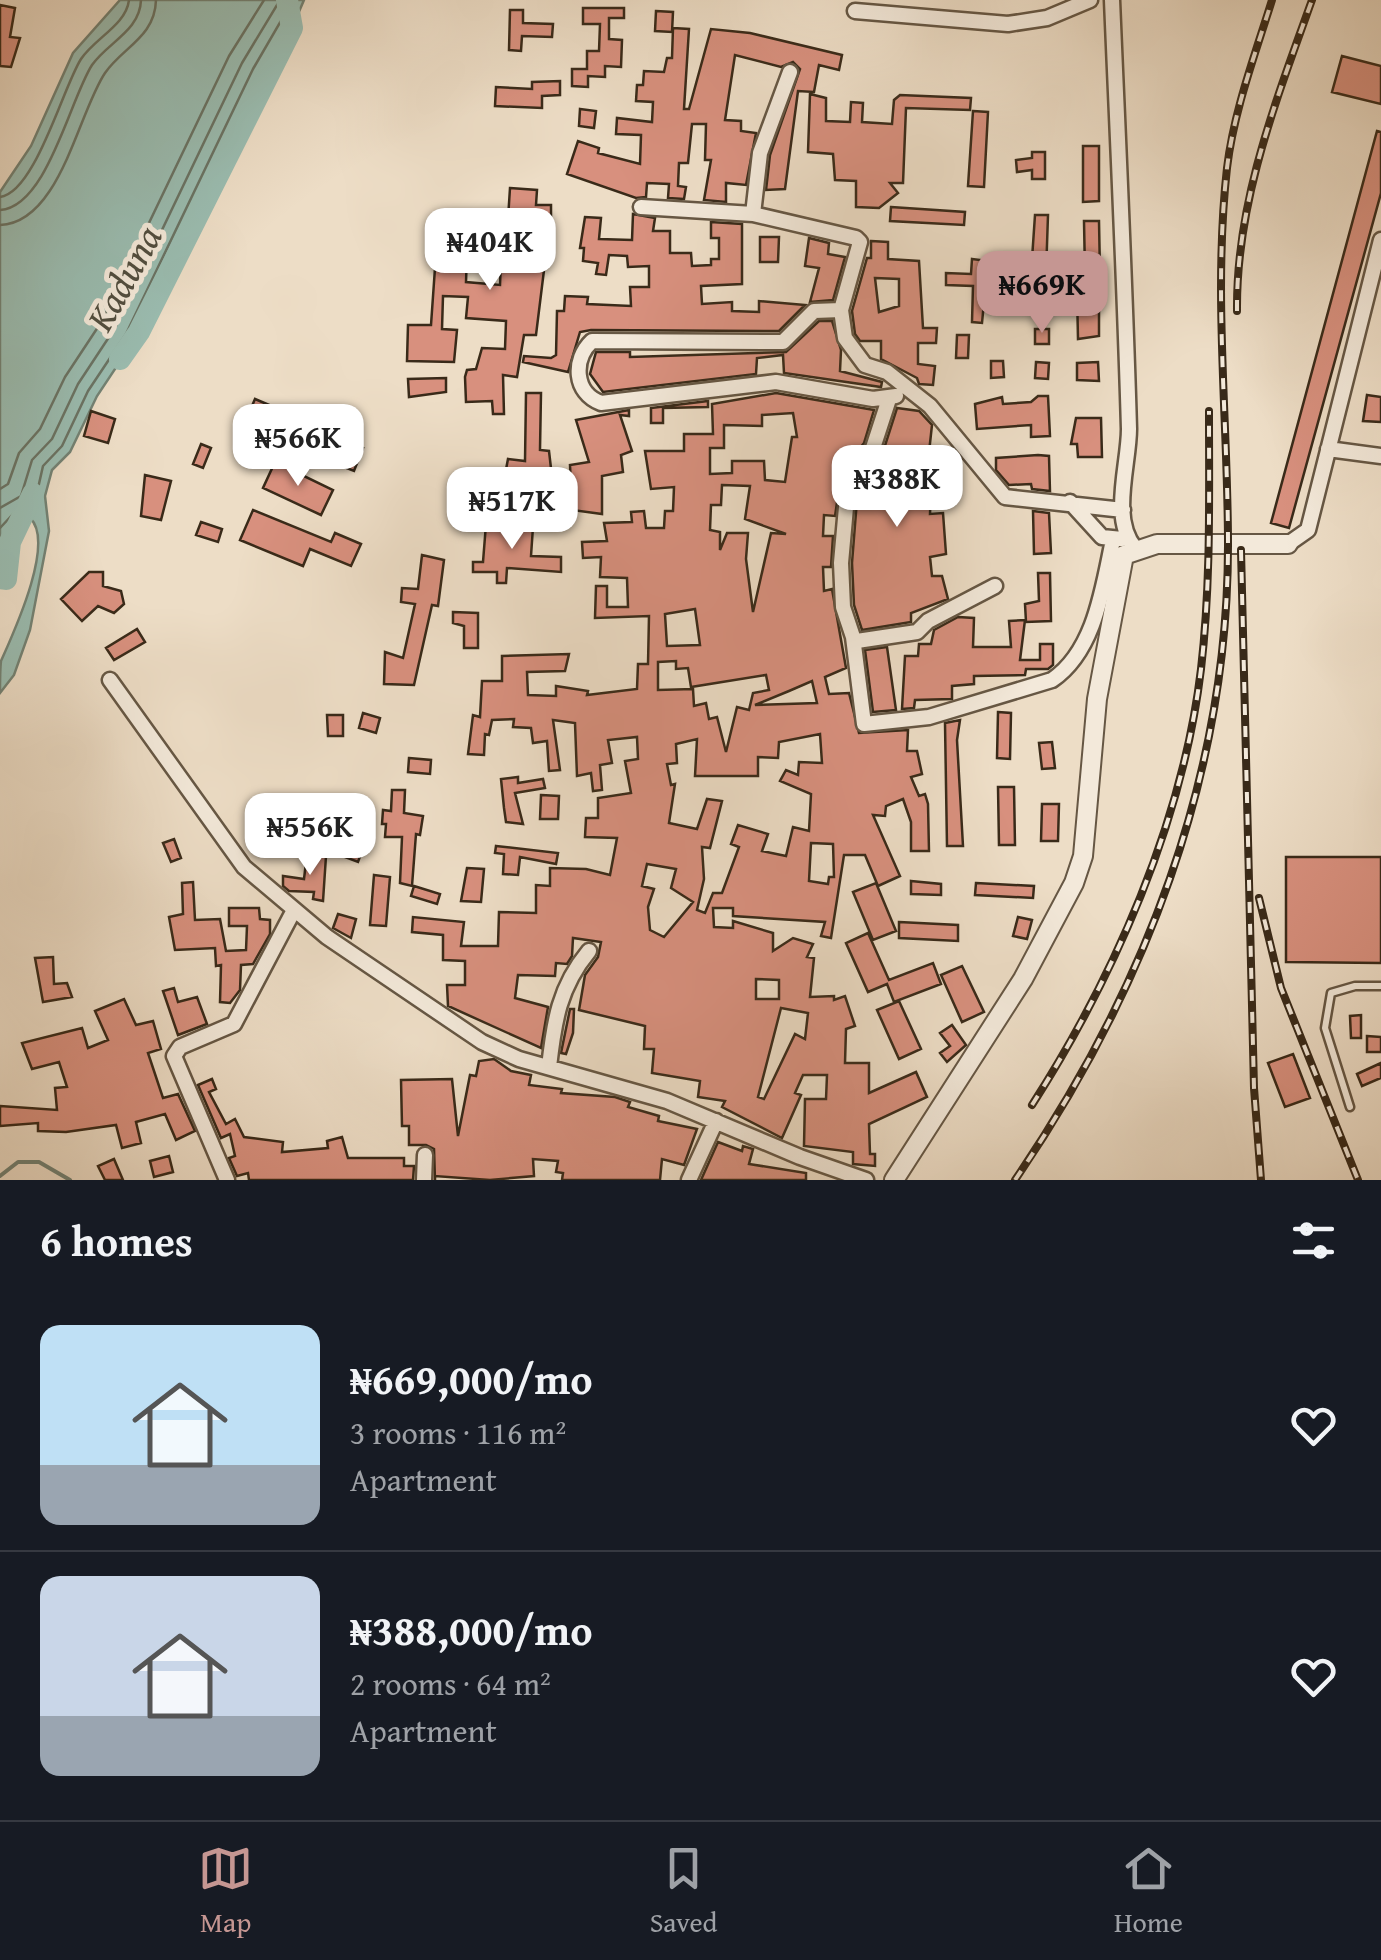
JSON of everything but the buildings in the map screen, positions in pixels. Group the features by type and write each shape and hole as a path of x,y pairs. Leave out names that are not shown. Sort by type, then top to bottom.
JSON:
{"street":[{"path":"855,12 1008,24 1047,18 1090,0"},
{"path":"894,1180 1023,979 1074,883 1084,856 1097,699 1118,568 1124,555 1129,434 1112,0"},
{"path":"753,214 760,153 790,72"},
{"path":"641,207 753,214 856,238 860,242 841,310 845,338 866,365 887,372 930,406 1006,497 1123,510"},
{"path":"1069,502 1102,537 1125,542 1288,544 1308,530 1381,240"},
{"path":"841,310 814,310 783,342 592,341 578,373 579,386 588,398 601,403 776,382 889,399 910,388"},
{"path":"889,399 873,448 848,485 840,563 843,607 852,637 864,724 928,717 1052,680 1065,671 1096,615 1125,542"},
{"path":"1328,449 1381,456"},
{"path":"852,637 857,641 917,632 928,621 995,586"},
{"path":"110,680 244,866 294,910 482,1042 549,1067 635,1090 866,1180"},
{"path":"227,1180 174,1056 180,1047 234,1024 294,910"},
{"path":"549,1067 556,1009 568,976 589,952"},
{"path":"689,1180 716,1121"},
{"path":"424,1180 425,1156"}],"lane":[{"path":"1350,1107 1325,1028 1331,993 1355,986 1381,986"}],"water":[{"path":"120,0 304,0 289,35 262,73 135,339 97,396 70,452 52,470 45,496 49,531 30,630 14,675 0,693 1,661 30,588 38,547 37,530 30,518 21,520 0,548 0,192 31,146 73,53"}],"waterway":[{"name":"Kaduna","path":"120,359 139,332 292,28 287,0"},
{"name":"Kaduna","path":"0,578 6,579 10,542 33,494"},
{"path":"0,1176 18,1162 39,1162 70,1180"}],"railway":[{"path":"1015,1180 1103,1034 1139,957 1170,879 1195,798 1213,716 1224,631 1228,545 1221,309 1223,215 1235,125 1272,0"},
{"path":"1237,311 1238,270 1251,191 1272,114 1312,0"},
{"path":"1032,1105 1117,951 1179,784 1192,726 1204,637 1209,411"},
{"path":"1241,550 1254,1088 1261,1180"},
{"path":"1259,898 1281,988 1358,1180"}]}
